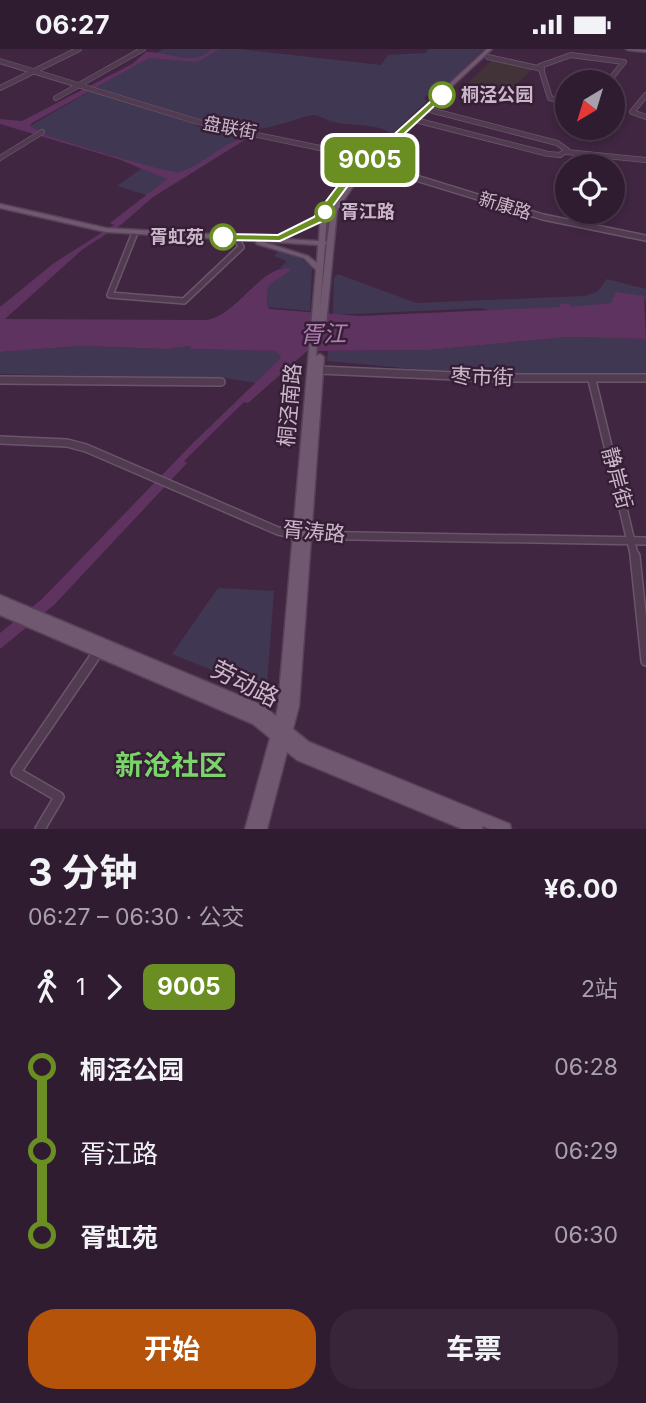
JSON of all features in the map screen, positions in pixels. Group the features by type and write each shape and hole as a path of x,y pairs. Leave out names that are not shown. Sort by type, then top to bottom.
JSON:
{"main road":[{"name":"桐泾南路","path":"429,110 490,49"},
{"name":"桐泾南路","path":"251,829 293,706 302,535 321,309 324,215 338,190 370,165 496,49"},
{"path":"628,49 645,50"},
{"name":"桐泾南路","path":"321,309 320,269 332,218 342,198 370,165"},
{"path":"0,207 82,228 124,233 325,245"},
{"path":"270,240 283,237 324,215"},
{"path":"124,233 325,245"},
{"path":"253,242 306,257 320,269"},
{"name":"桐泾南路","path":"302,535 319,370 317,353"},
{"name":"劳动路","path":"0,600 36,621 101,647 257,720 305,746 505,829"},
{"name":"劳动路","path":"0,610 22,614"},
{"name":"桐泾南路","path":"261,829 283,735"},
{"name":"劳动路","path":"283,735 301,756 478,829"}],"street":[{"path":"0,88 79,49"},
{"path":"56,97 143,49"},
{"path":"608,49 608,58"},
{"path":"555,99 550,98 542,69 544,64 570,55 608,58 625,64 619,70"},
{"path":"488,57 542,69"},
{"name":"盘联街","path":"0,61 205,124 290,140 370,165"},
{"path":"646,95 632,112 646,117"},
{"path":"429,110 557,143 565,148 566,152"},
{"path":"417,120 548,154 566,152 646,160"},
{"path":"0,158 42,132"},
{"name":"新康路","path":"370,165 564,223 646,238"},
{"path":"134,235 110,295 184,301 241,247 239,241"},
{"name":"枣市街","path":"319,370 592,380 646,378"},
{"path":"0,380 220,382"},
{"name":"静岸街","path":"592,380 633,541 646,661"},
{"name":"胥涛路","path":"0,440 67,443 86,448 278,531 302,535 646,541"},
{"path":"40,829 60,797 16,772 101,647"}],"shaded area":[{"name":"桐泾公园","path":"163,49 239,49 381,65 388,55 426,53 428,49 484,49 449,83 442,82 424,98 427,101 392,134 371,126 334,122 314,115 256,129 217,120 202,122 195,126 251,136 153,197 117,186 141,169 134,166 137,163 41,134 30,126"},
{"path":"493,59 533,69 507,93 468,83"},
{"path":"279,251 300,258 312,267 310,311 267,307 268,285 291,270 280,268 287,261 274,256"},
{"path":"338,274 416,303 585,296 597,292 607,279 646,289 646,303 643,296 597,307 570,307 568,304 560,304 561,307 490,311 481,308 333,315 334,278"},
{"path":"568,337 646,339 646,376 481,375 327,361 328,351 429,350"},
{"path":"79,346 168,349 191,346 192,349 276,351 281,358 256,383 225,378 0,374 0,352"},
{"path":"218,588 274,591 267,684 261,690 172,654"}],"water":[{"name":"胥江","path":"212,49 219,49 197,62 149,58 32,123 30,126 42,134 137,163 180,172 232,142 251,136 153,197 122,224 83,249 5,319 207,320 229,309 268,275 288,268 291,270 268,286 269,309 360,316 560,307 560,304 569,304 571,307 611,303 616,292 644,296 646,339 568,337 429,350 307,351 248,403 244,402 184,461 187,463 54,605 0,649 0,633 42,599 192,444 281,358 276,351 191,349 191,346 168,349 79,346 0,352 0,307 54,263 114,225 110,223 167,179 118,159 0,124 0,119 22,121 132,64 146,52 189,58 205,55"}],"bus line":[{"name":"9005","path":"223,237 270,240 280,238 318,219 324,215 328,204 343,185 442,95"}],"place":[{"name":"桐泾公园","path":"442,95"},
{"name":"胥江路","path":"325,212"},
{"name":"胥虹苑","path":"223,237"}],"district":[{"name":"新沧社区","path":"171,765"}]}
